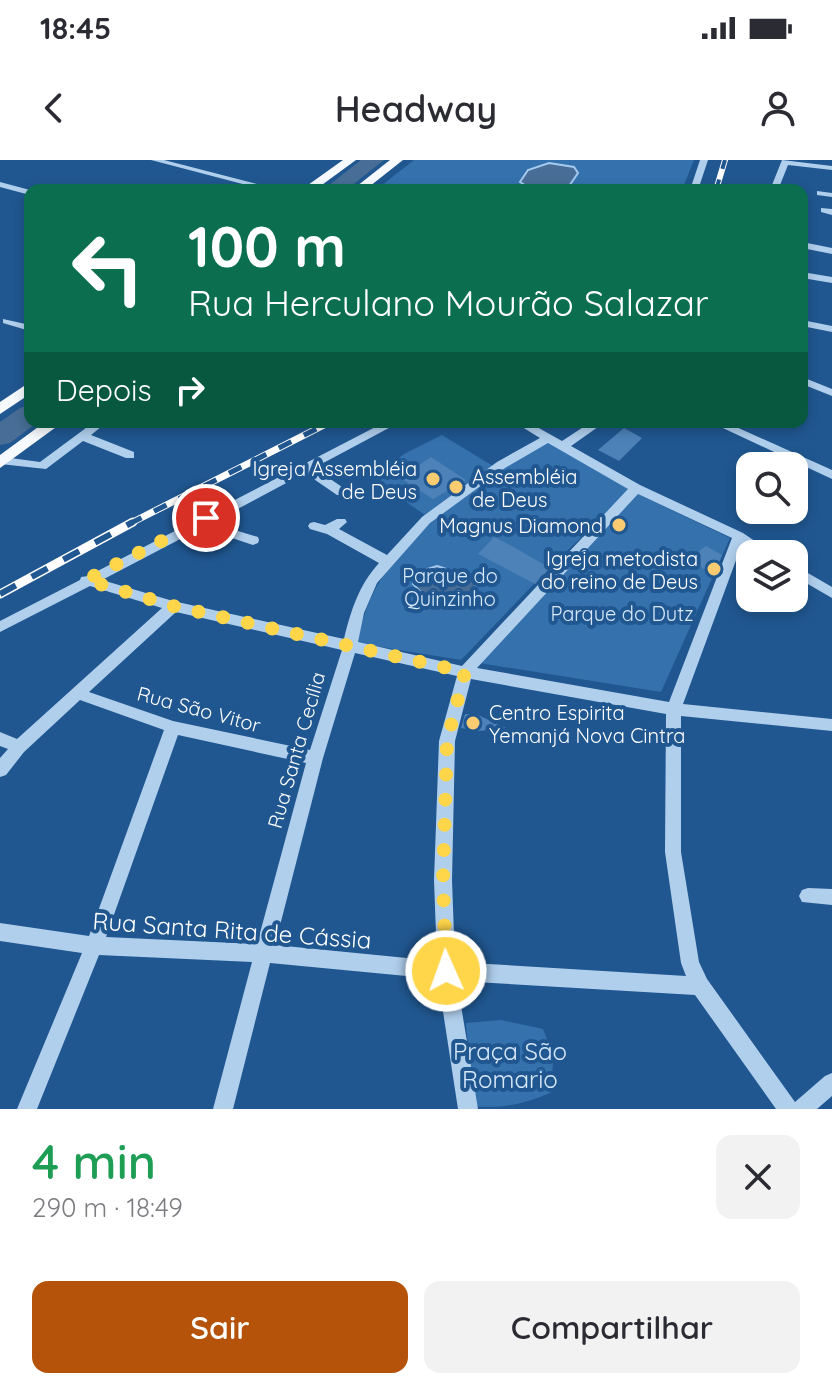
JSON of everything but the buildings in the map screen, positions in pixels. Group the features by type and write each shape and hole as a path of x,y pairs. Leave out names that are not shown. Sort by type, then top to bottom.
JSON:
{"main road":[{"path":"316,184 350,160"},
{"path":"366,184 397,160"},
{"path":"0,409 24,391"},
{"path":"2,462 47,428"}],"street":[{"path":"155,160 249,184"},
{"path":"696,184 704,160"},
{"path":"776,184 786,161 832,168"},
{"path":"0,184 24,191"},
{"path":"820,193 832,195"},
{"path":"808,246 832,251"},
{"path":"808,276 832,280"},
{"path":"6,321 24,326"},
{"path":"808,324 832,329"},
{"path":"808,383 832,393"},
{"path":"2,462 42,466 93,428"},
{"path":"0,627 383,428"},
{"path":"531,428 636,488 745,540"},
{"name":"Rua Santa Cecília","path":"223,1109 315,758 350,646 357,613 368,588 426,520 501,465 586,428"},
{"path":"729,428 832,475"},
{"path":"82,436 130,455"},
{"path":"307,469 341,492"},
{"path":"468,1109 446,971 443,880 447,741 465,672 636,488"},
{"path":"206,518 224,531 253,540"},
{"path":"314,526 322,531 336,526 388,562"},
{"path":"739,536 674,709 673,852 690,963 700,986 788,1109"},
{"path":"808,578 832,593"},
{"path":"86,580 173,606 465,672 674,709 832,725"},
{"path":"0,770 19,747 173,606"},
{"name":"Rua São Vitor","path":"76,693 173,727 315,758"},
{"path":"27,1109 94,946 173,727"},
{"path":"0,739 19,747"},
{"path":"808,896 832,897"},
{"name":"Rua Santa Rita de Cássia","path":"0,932 94,946 262,953 446,971 700,986"},
{"path":"802,1109 832,1083"}],"green space":[{"path":"414,160 694,160 684,184 384,184"},
{"path":"442,435 493,466 425,515 370,477 406,453"},
{"name":"Parque do Quinzinho","path":"549,441 633,489 554,563 461,660 356,643 372,596 404,549 474,488"},
{"name":"Parque do Dutz","path":"638,494 730,538 661,692 479,663"},
{"name":"Praça São Romario","path":"501,1020 543,1029 553,1055 552,1092 513,1105 473,1106 466,1023"}],"shaded area":[{"path":"549,163 574,167 578,173 570,184 523,184 520,182 528,170"},
{"path":"437,566 474,578 476,588 462,601 434,606 413,584 424,570"}],"waterway":[{"path":"341,184 374,160"},
{"path":"0,436 24,418"}],"railway":[{"path":"718,184 725,160"},
{"path":"129,524 318,428"},
{"path":"0,594 133,522"}],"place":[{"name":"Igreja Assembléia de Deus","path":"433,479"},
{"name":"Assembléia de Deus","path":"456,487"},
{"name":"Magnus Diamond","path":"619,525"},
{"name":"Igreja metodista do reino de Deus","path":"714,569"},
{"name":"Centro Espirita Yemanjá Nova Cintra","path":"473,723"}],"route":[{"path":"206,518 86,580 173,606 465,672 447,741 443,880 446,971"}]}
